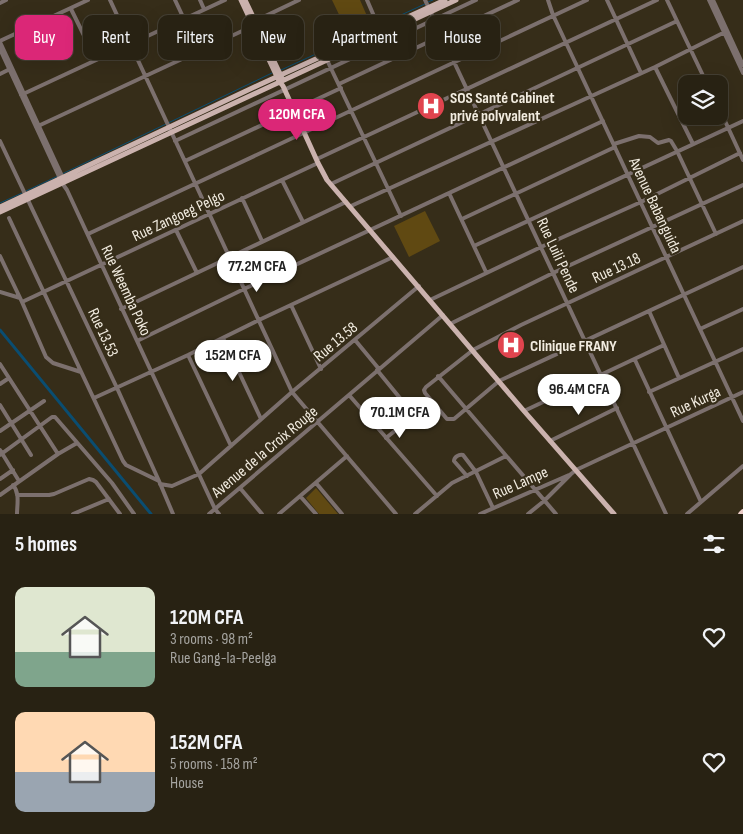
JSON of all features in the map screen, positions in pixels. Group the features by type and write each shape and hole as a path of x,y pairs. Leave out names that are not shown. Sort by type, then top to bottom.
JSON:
{"main road":[{"path":"241,0 249,15"},
{"path":"245,0 251,15"},
{"path":"416,17 445,0"},
{"path":"416,16 456,0"},
{"path":"271,60 327,180 419,286 574,472 614,514"},
{"path":"281,81 322,60"},
{"path":"0,207 26,197 327,60"},
{"path":"0,212 26,197"}],"street":[{"path":"0,3 6,0"},
{"path":"0,42 88,0"},
{"path":"110,0 117,15"},
{"path":"174,0 182,15"},
{"path":"200,0 204,10"},
{"path":"193,15 225,0"},
{"path":"271,15 299,0"},
{"name":"Rue Luili Pende","path":"425,0 432,15"},
{"path":"443,15 476,0"},
{"path":"485,15 518,0"},
{"name":"Avenue Babanguida","path":"548,0 553,15 579,67 743,421"},
{"path":"88,234 587,0"},
{"path":"607,0 641,74"},
{"name":"Rue Zangoeg Pelgo","path":"21,300 44,292 282,180 363,137 657,0"},
{"path":"667,0 702,75"},
{"path":"709,0 743,65"},
{"path":"713,0 743,73"},
{"path":"368,1 374,15"},
{"path":"70,9 83,34"},
{"path":"331,184 678,21"},
{"path":"175,141 281,81 331,67 426,23"},
{"path":"37,126 242,30"},
{"path":"122,309 303,222 388,190 491,141 641,74 726,31"},
{"name":"Rue Weemba Poko","path":"0,42 101,265 219,514"},
{"path":"185,161 294,110 426,43"},
{"name":"Rue Weemba Poko","path":"0,49 23,94"},
{"path":"23,94 96,60"},
{"path":"137,60 292,392 396,514"},
{"path":"327,60 401,216"},
{"name":"Rue Luili Pende","path":"454,62 666,514"},
{"path":"655,67 692,144"},
{"path":"0,74 10,70"},
{"path":"137,341 603,121"},
{"path":"474,246 743,121"},
{"path":"727,125 743,160"},
{"path":"462,219 639,136 650,137 658,144 669,140 677,151 716,234"},
{"name":"Rue 13.53","path":"0,141 173,514"},
{"path":"430,300 486,272 641,202 740,153"},
{"path":"282,180 303,222"},
{"path":"450,324 553,273 743,185"},
{"path":"449,194 486,272"},
{"path":"242,198 262,241"},
{"path":"9,218 123,461 126,465 159,482 172,486 199,474"},
{"name":"Rue 13.18","path":"438,376 473,350 521,325 743,221"},
{"path":"176,230 197,273"},
{"path":"0,256 46,357 53,363 81,372"},
{"path":"94,398 393,257"},
{"path":"556,514 544,501 535,490 466,409 438,376 426,387 425,393 447,420 454,419 466,409 499,381 743,267"},
{"name":"Rue 13.58","path":"199,474 292,392 419,286"},
{"path":"0,292 21,300"},
{"path":"291,305 321,369"},
{"path":"700,329 743,309"},
{"path":"648,311 679,378"},
{"name":"Avenue de la Croix Rouge","path":"208,514 443,315"},
{"path":"223,338 262,419"},
{"path":"355,340 413,412 412,416 386,438"},
{"path":"524,411 664,345"},
{"path":"649,392 743,349"},
{"path":"188,355 231,446"},
{"path":"635,360 701,502"},
{"path":"0,364 58,454"},
{"path":"0,384 9,378"},
{"name":"Rue Kurga","path":"574,472 743,392"},
{"path":"349,394 436,496"},
{"path":"0,431 44,401"},
{"path":"378,428 406,404"},
{"path":"0,406 32,456"},
{"path":"550,441 617,408"},
{"path":"19,481 1,453 52,417 55,417 112,483 134,514"},
{"path":"0,495 58,454 77,443"},
{"path":"467,476 454,462 455,458 460,455 463,455 476,472 492,508"},
{"path":"278,514 347,456"},
{"path":"415,514 452,484 506,456"},
{"path":"687,514 743,466"},
{"path":"0,479 13,470"},
{"path":"528,514 574,472"},
{"name":"Rue Lampe","path":"480,514 574,472"},
{"path":"17,494 49,495 93,480 120,514"},
{"path":"316,483 342,514"},
{"path":"13,485 17,490 17,514"},
{"path":"240,488 262,514"},
{"path":"300,496 316,514"},
{"path":"73,514 109,499"},
{"path":"422,508 427,514"}],"shaded area":[{"path":"332,0 360,0 367,15 339,15"},
{"path":"425,211 440,241 409,257 394,226"},
{"path":"316,488 338,514 319,514 306,498"}],"waterway":[{"path":"428,2 433,0"},
{"path":"281,70 425,4"},
{"path":"62,174 272,73"},
{"path":"26,191 58,176"},
{"path":"0,203 22,193"},
{"path":"0,330 151,514"}],"place":[{"name":"SOS Santé Cabinet privé polyvalent","path":"431,106"},
{"name":"Clinique FRANY","path":"511,345"}]}
